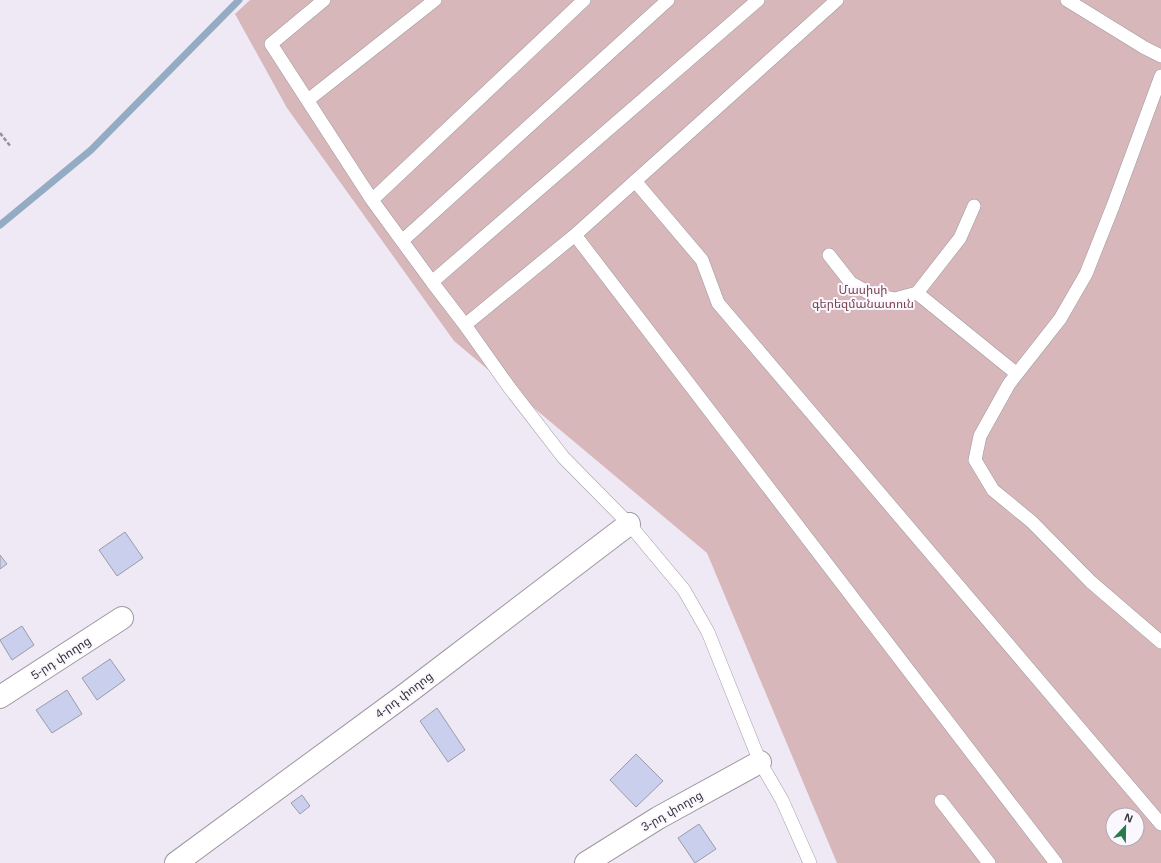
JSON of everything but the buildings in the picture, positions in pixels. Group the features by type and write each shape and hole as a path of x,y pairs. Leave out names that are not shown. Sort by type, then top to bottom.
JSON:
{"street":[{"name":"4-րդ փողոց","path":"176,863 406,694 629,524"},
{"name":"5-րդ փողոց","path":"0,697 122,618"},
{"name":"3-րդ փողոց","path":"586,863 658,818 760,762"}],"lane":[{"path":"324,0 271,44 372,200 432,282 466,325 509,387 563,457 629,524 684,590 708,632 760,762 782,800 810,863"},
{"path":"308,100 435,0"},
{"path":"372,200 584,0"},
{"path":"402,241 668,0"},
{"path":"432,282 758,0"},
{"path":"466,325 575,235 837,0"},
{"path":"1067,0 1145,48 1161,56"},
{"path":"1161,76 1086,274 1060,319 1009,384 980,436 975,460 993,490 1032,522 1091,582 1161,642"},
{"path":"635,181 702,260 718,303 1161,824"},
{"path":"829,255 851,283 871,294 895,299 917,293 960,238 974,206"},
{"path":"575,235 1056,863"},
{"path":"917,293 1017,374"},
{"path":"941,800 989,863"}],"path":[{"path":"0,133 11,147"}],"green space":[{"name":"Մասիսի գերեզմանատուն","path":"250,0 1161,0 1161,863 837,863 707,553 454,341 287,108 235,14"}],"waterway":[{"path":"0,225 91,150 239,0"}]}
